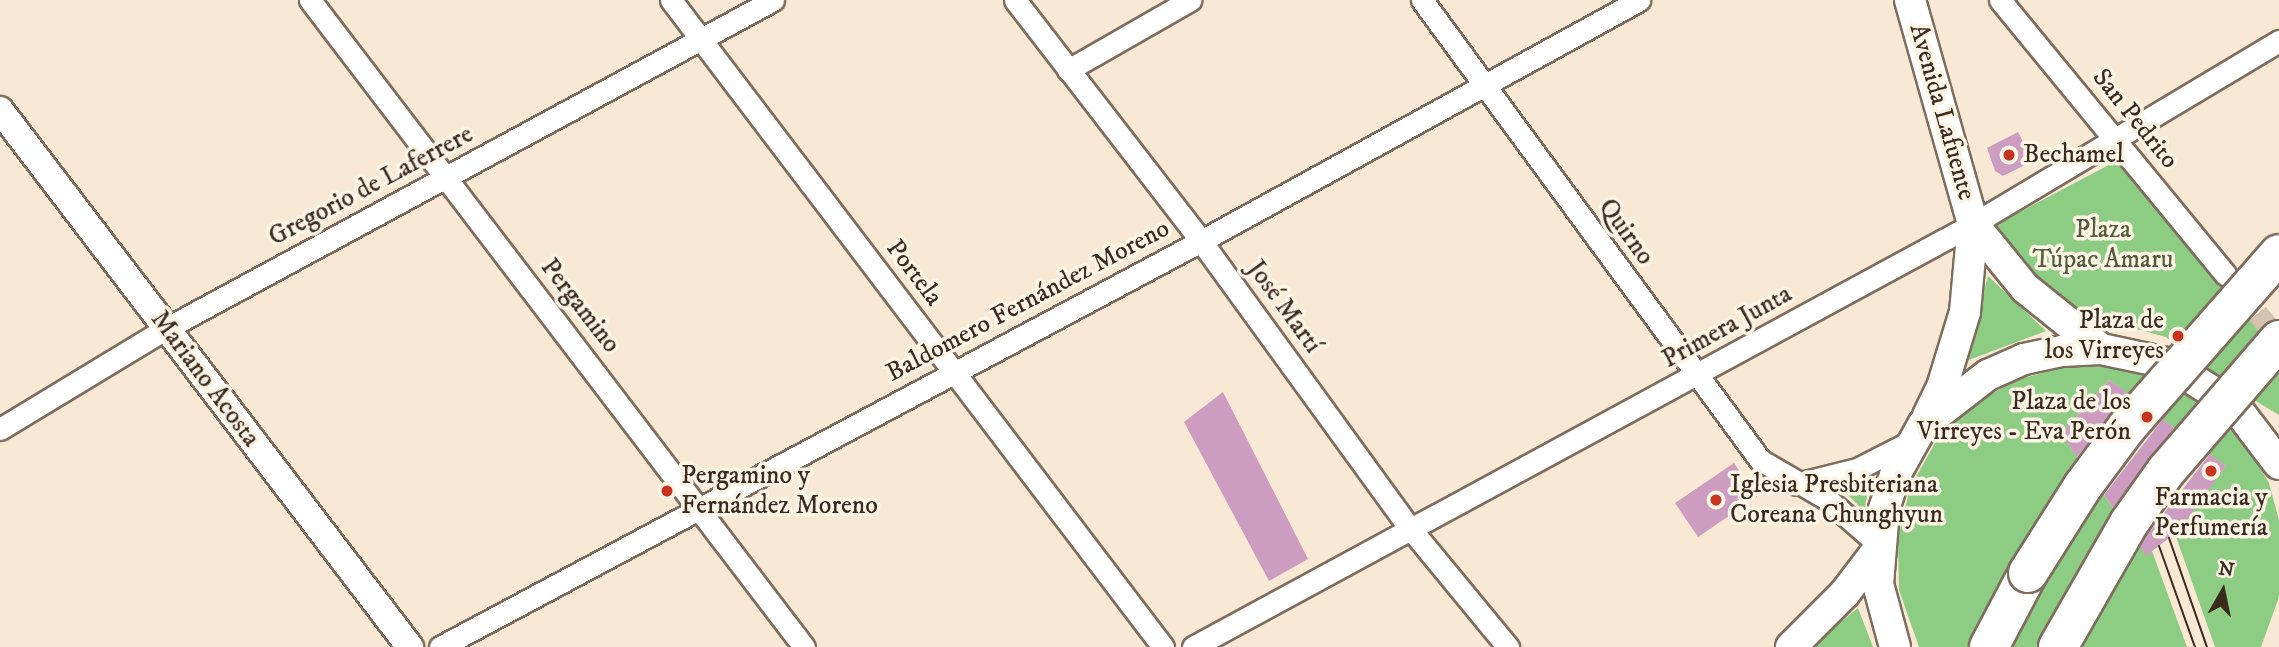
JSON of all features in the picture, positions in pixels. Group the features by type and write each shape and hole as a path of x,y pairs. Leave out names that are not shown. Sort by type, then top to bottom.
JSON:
{"highway":[{"path":"1989,647 2028,573 2090,476 2210,328 2279,254"},
{"path":"2058,647 2129,523 2166,471 2279,340"}],"main road":[{"name":"Avenida Lafuente","path":"1877,547 1884,509 1917,433 1942,387 1965,312 1973,223 1910,0"},
{"name":"Avenida Lafuente","path":"1973,223 2025,288 2101,349"},
{"path":"1917,433 1954,398 2000,369 2062,351 2101,349 2135,354 2190,374 2266,429 2279,464"},
{"path":"1791,647 1845,593 1877,547"},
{"path":"1877,547 1882,606 1895,647"}],"street":[{"name":"Pergamino","path":"310,0 804,647"},
{"name":"Portela","path":"671,0 1163,647"},
{"name":"Gregorio de Laferrere","path":"0,429 167,328 773,0"},
{"name":"José Martí","path":"1016,0 1201,241 1409,527 1508,647"},
{"path":"1068,70 1190,0"},
{"name":"Quirno","path":"1422,0 1760,460 1855,519 1877,547"},
{"name":"Baldomero Fernández Moreno","path":"440,647 1201,241 1639,0"},
{"name":"San Pedrito","path":"2000,0 2225,274"},
{"name":"Primera Junta","path":"1193,647 1409,527 1697,376 1973,223 2279,41"},
{"name":"Mariano Acosta","path":"0,110 410,647"},
{"path":"1797,484 1857,469 1917,433"}],"green space":[{"name":"Plaza Túpac Amaru","path":"2122,158 2279,355 2279,415 2219,379 2166,337 2087,316 2068,306 2028,269 1995,225"},
{"path":"1988,276 2046,331 1958,364 1973,331"},
{"path":"2066,367 2118,367 2165,381 2208,405 2243,440 2269,483 2279,520 2279,597 2261,647 2215,647 2175,534 2226,466 2109,380 2061,434 2146,555 2152,551 2187,647 1919,647 1899,590 1898,538 1910,488 1935,443 1971,406 2016,380"},
{"path":"1871,477 1864,511 1844,491"},
{"path":"1858,608 1873,647 1812,647 1815,643"}],"building":[{"name":"Bechamel","path":"2018,132 2033,161 2003,176 1995,171 1987,148"},
{"path":"2109,380 2128,393 2077,457 2061,434"},
{"path":"1223,392 1308,559 1269,581 1184,422"},
{"path":"2163,419 2174,428 2113,508 2104,495"},
{"path":"2210,454 2226,466 2179,530 2146,556 2140,547 2147,535"},
{"name":"Iglesia Presbiteriana Coreana Chunghyun","path":"1734,463 1757,497 1698,537 1675,503"}],"tunnel":[{"path":"2238,289 2279,339"}],"tram line":[{"path":"2169,538 2207,647"},
{"path":"2159,546 2195,647"}],"place":[{"name":"Bechamel","path":"2009,155"},
{"name":"Plaza de los Virreyes","path":"2178,336"},
{"name":"Plaza de los Virreyes - Eva Perón","path":"2147,417"},
{"name":"Farmacia y Perfumería","path":"2211,471"},
{"name":"Pergamino y Fernández Moreno","path":"667,491"},
{"name":"Iglesia Presbiteriana Coreana Chunghyun","path":"1716,500"}]}
